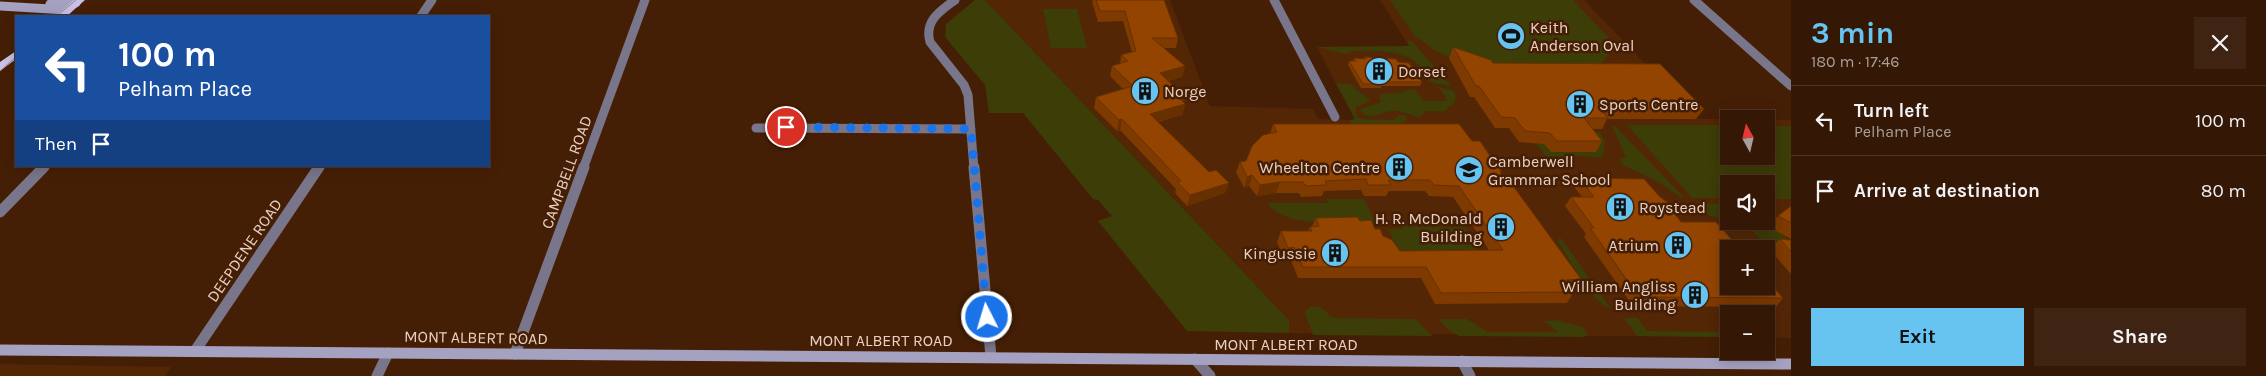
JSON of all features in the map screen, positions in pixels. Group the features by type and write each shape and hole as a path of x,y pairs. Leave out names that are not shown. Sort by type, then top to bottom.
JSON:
{"main road":[{"path":"12,6 64,13 78,2"},
{"path":"0,6 78,2"},
{"path":"0,68 15,55"},
{"name":"MONT ALBERT ROAD","path":"0,350 1462,361 1789,367"}],"street":[{"path":"422,15 432,0"},
{"name":"CAMPBELL ROAD","path":"515,354 645,0"},
{"path":"955,0 930,20 927,30 929,40 966,90 991,357"},
{"path":"1274,0 1334,117"},
{"path":"1694,0 1791,86"},
{"path":"756,128 971,129"},
{"path":"0,212 44,167"},
{"name":"DEEPDENE ROAD","path":"195,351 319,167"},
{"path":"377,376 388,352"},
{"path":"1195,359 1210,376"},
{"path":"1462,361 1470,376"}],"shaded area":[{"path":"975,0 985,0 1289,320 1289,333 1187,331 1098,221 1112,216 1098,200 1093,199 1023,113 989,113 985,85 945,37 946,24"},
{"name":"Camberwell Grammar School","path":"985,0 1170,0 1210,106 1313,109 1318,119 1355,120 1317,47 1409,46 1380,0 1584,0 1698,119 1720,119 1720,165 1775,165 1775,120 1791,120 1791,338 1775,337 1775,305 1720,305 1720,337 1289,333 1289,320"},
{"name":"Keith Anderson Oval","path":"1390,0 1573,0 1609,38 1610,52 1601,64 1572,72 1453,59 1434,50 1413,34"},
{"path":"1043,9 1077,9 1087,48 1051,48"},
{"path":"1407,41 1412,41 1452,87 1430,82 1416,62 1399,54 1369,50 1345,54 1318,47 1409,46"},
{"path":"1336,83 1350,84 1369,99 1370,101 1356,107 1356,113 1360,119 1394,120 1399,115 1405,115 1408,120 1398,124 1354,129 1350,120 1355,119"},
{"path":"1435,86 1454,91 1456,97 1454,103 1445,111 1426,111 1420,117 1397,111 1368,116 1360,109 1381,102 1379,94 1400,93 1409,89 1415,90 1424,101 1447,101 1441,90"},
{"path":"1627,125 1720,125 1720,165 1775,165 1775,126 1791,126 1791,199 1775,199 1775,175 1720,175 1720,198 1692,198"},
{"path":"1612,126 1615,126 1684,197 1680,197 1655,180 1622,165 1620,159 1626,157"},
{"path":"1580,132 1600,132 1605,141 1603,156 1596,158 1576,156 1559,162 1547,157 1534,141"},
{"path":"1326,199 1364,199 1376,223 1334,223 1301,220 1287,217 1275,211 1267,203 1328,203"},
{"path":"1720,203 1720,218 1710,216 1690,204"},
{"path":"1401,226 1465,227 1483,258 1401,256 1388,229 1403,229"},
{"path":"1775,229 1781,232 1791,246 1775,245 1775,240 1761,240 1752,230"},
{"path":"1561,238 1611,309 1604,306 1597,299 1581,279 1557,240"},
{"path":"1311,307 1320,307 1333,318 1415,319 1432,336 1313,335 1305,313"},
{"path":"1624,318 1638,318 1647,331 1720,332 1720,337 1637,336"},
{"path":"1438,319 1467,319 1488,332 1558,332 1544,321 1556,320 1583,327 1588,335 1583,337 1459,336 1446,328"},
{"path":"0,364 171,367 165,376 0,376"}],"building":[{"path":"1096,0 1164,0 1178,38 1152,38 1185,66 1160,73 1185,97 1179,98 1185,104 1150,114 1209,172 1216,170 1229,183 1190,195 1177,182 1181,181 1122,119 1119,120 1096,97 1133,86 1112,66 1128,61 1121,55 1136,51 1125,11 1100,11"},
{"name":"Sports Centre","path":"1453,47 1491,60 1493,63 1660,64 1704,109 1600,109 1608,118 1584,118 1602,141 1557,141 1550,133 1525,131 1515,118 1501,117 1479,86 1476,86"},
{"name":"Dorset","path":"1365,57 1396,59 1398,62 1409,63 1422,82 1363,84 1349,61 1356,61 1354,58 1366,59"},
{"path":"1273,124 1459,124 1472,141 1480,141 1492,159 1499,159 1502,183 1511,183 1581,279 1566,280 1574,292 1441,293 1426,267 1303,267 1294,247 1288,248 1281,231 1312,231 1310,227 1319,226 1316,218 1357,217 1360,221 1371,220 1375,229 1380,229 1383,236 1392,240 1400,251 1503,250 1459,186 1434,185 1430,180 1388,180 1391,185 1368,185 1366,179 1325,181 1327,185 1306,186 1303,182 1280,182 1260,185 1252,175 1247,177 1240,162 1246,161 1252,146 1263,135 1277,132"},
{"path":"1579,178 1644,179 1660,197 1670,204 1669,207 1681,222 1716,222 1720,226 1720,230 1723,230 1732,240 1720,240 1720,295 1775,295 1775,289 1783,298 1639,297 1590,228 1594,228 1571,197 1594,197"},
{"path":"1791,206 1791,223 1778,216"},
{"path":"1780,239 1791,240 1791,252"}],"tram line":[{"path":"58,15 76,0"},
{"path":"0,71 15,58"}],"place":[{"name":"Keith Anderson Oval","path":"1511,36"},
{"name":"Dorset","path":"1379,71"},
{"name":"Norge","path":"1145,91"},
{"name":"Sports Centre","path":"1580,104"},
{"name":"Wheelton Centre","path":"1399,167"},
{"name":"Camberwell Grammar School","path":"1469,170"},
{"name":"Roystead","path":"1620,207"},
{"name":"H. R. McDonald Building","path":"1501,227"},
{"name":"Atrium","path":"1678,245"},
{"name":"Kingussie","path":"1335,253"},
{"name":"William Angliss Building","path":"1695,295"}],"route":[{"path":"786,127 971,129 987,317"}]}
